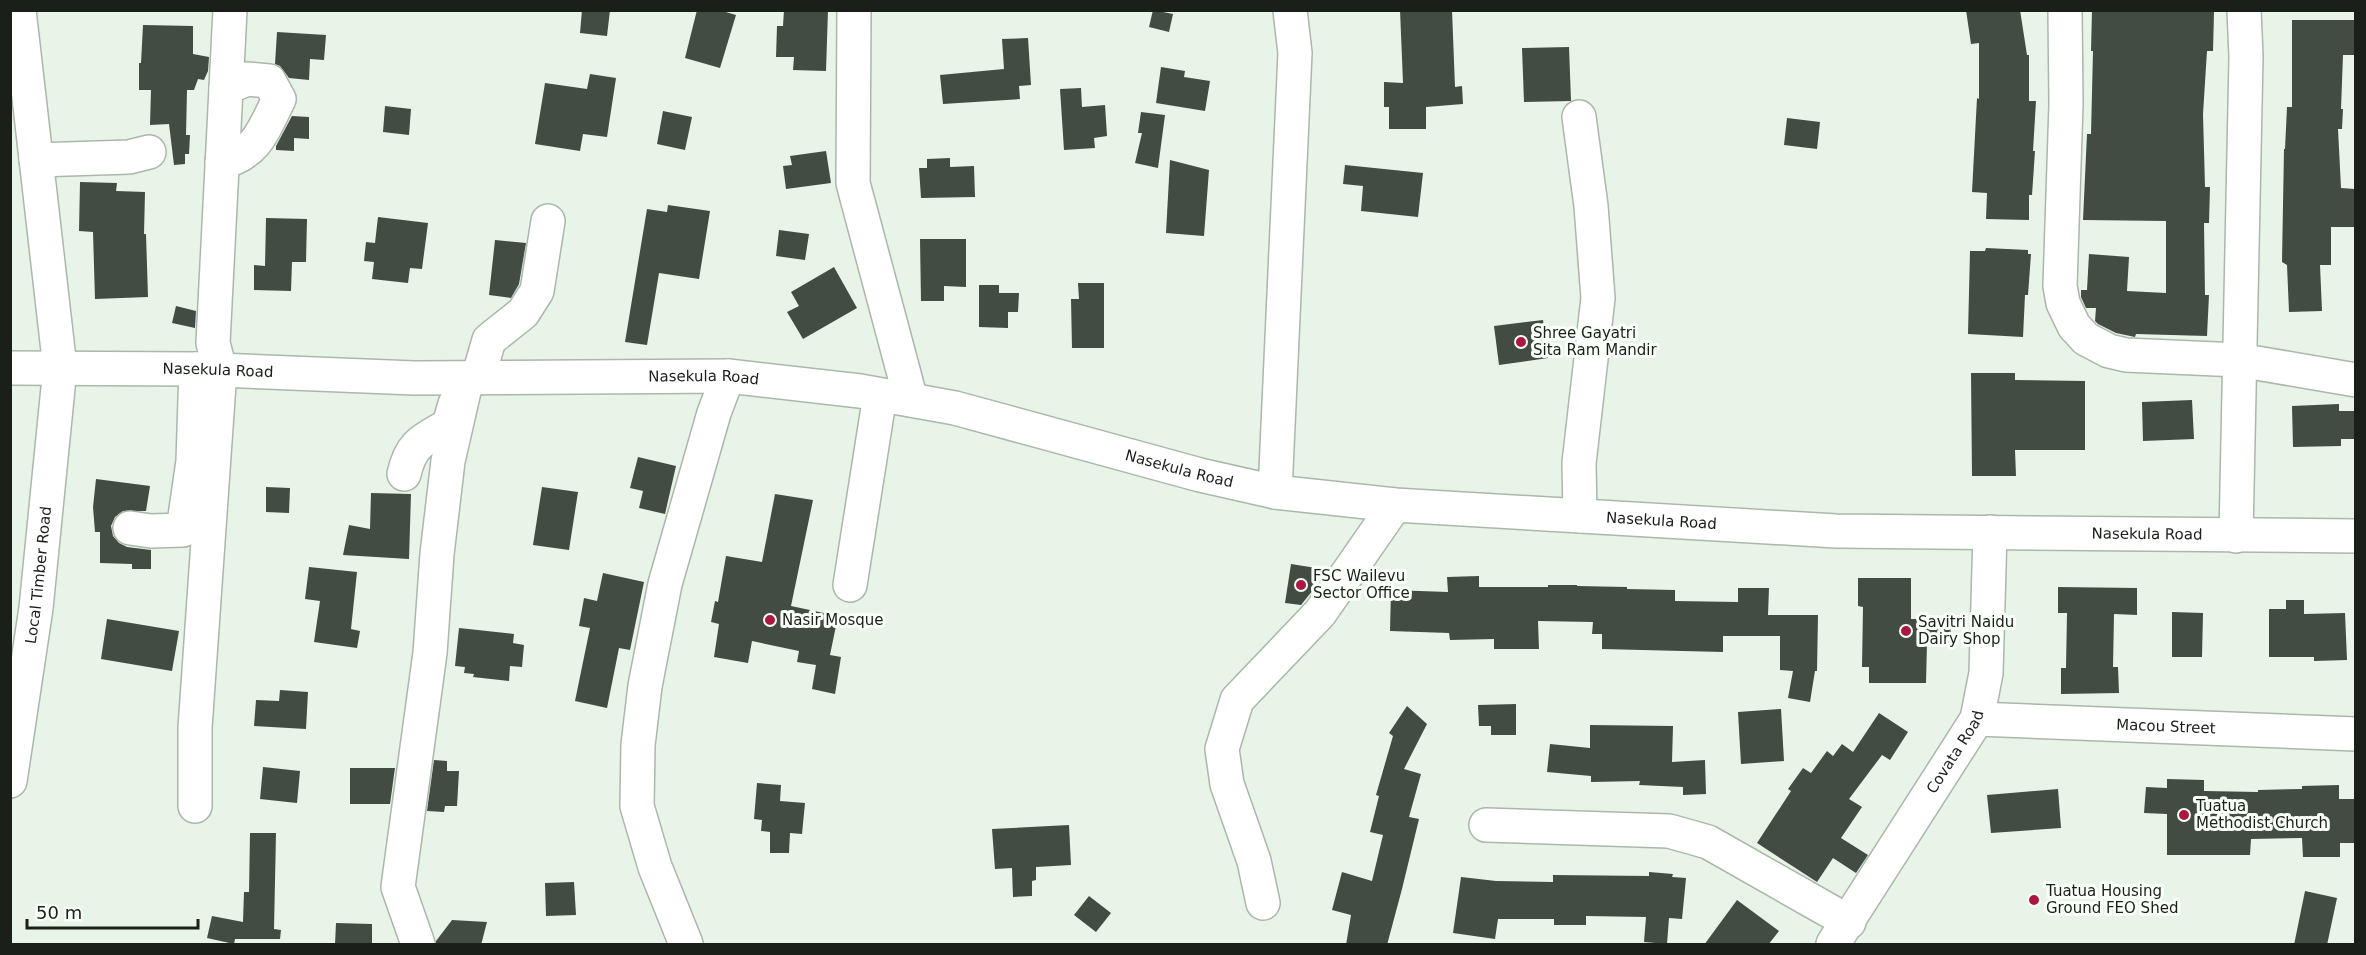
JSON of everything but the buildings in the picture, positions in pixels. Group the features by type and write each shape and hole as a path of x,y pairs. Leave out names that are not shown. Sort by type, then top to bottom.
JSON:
{"street":[{"name":"Local Timber Road","path":"10,781 24,602 60,368 36,160 17,47 19,10"},
{"path":"130,528 151,531 183,530 213,343 230,10"},
{"path":"850,585 896,398 853,183 854,10"},
{"path":"1275,492 1295,53 1290,10"},
{"path":"2065,10 2066,104 2060,286 2066,311 2074,326 2086,339 2117,354 2239,360 2355,380"},
{"path":"2236,536 2246,57 2244,10"},
{"path":"222,162 236,159 252,148 262,134 279,99 269,81 247,79 226,88"},
{"path":"1579,117 1591,206 1598,298 1579,463 1580,516"},
{"path":"36,160 129,157 149,152"},
{"path":"404,474 408,455 419,443 449,425 467,378 489,340 524,313 537,291 548,221"},
{"name":"Nasekula Road","path":"10,368 208,369 414,378 728,376 955,408 1200,475 1275,492 1395,505 1836,531 2355,536"},
{"path":"195,806 196,704 208,369"},
{"path":"686,945 655,867 637,806 638,745 645,686 665,584 714,413 728,376"},
{"path":"418,945 398,887 430,653 436,554 448,461 467,378"},
{"path":"1263,903 1254,861 1227,784 1222,749 1237,700 1320,613 1395,505"},
{"name":"Covata Road","path":"1841,933 1977,719 1986,672 1990,532"},
{"name":"Macou Street","path":"1977,719 2355,734"},
{"path":"1486,825 1669,831 1708,842 1841,933"}],"place":[{"name":"Shree Gayatri Sita Ram Mandir","path":"1521,342"},
{"name":"FSC Wailevu Sector Office","path":"1301,585"},
{"name":"Nasir Mosque","path":"770,620"},
{"name":"Savitri Naidu Dairy Shop","path":"1906,631"},
{"name":"Tuatua Methodist Church","path":"2184,815"},
{"name":"Tuatua Housing Ground FEO Shed","path":"2034,900"}]}
